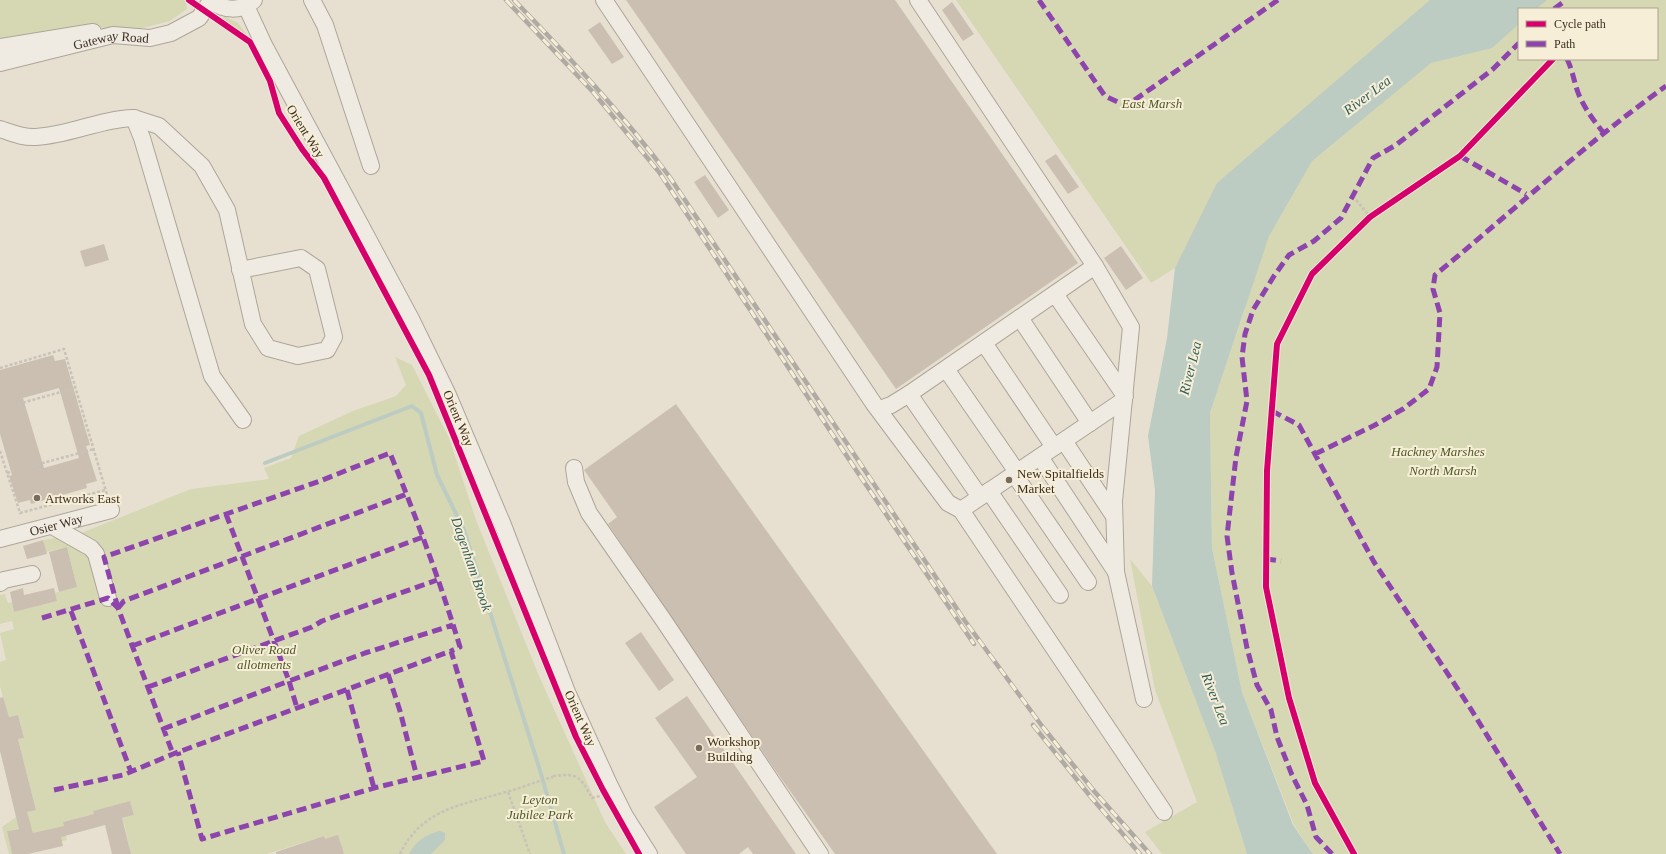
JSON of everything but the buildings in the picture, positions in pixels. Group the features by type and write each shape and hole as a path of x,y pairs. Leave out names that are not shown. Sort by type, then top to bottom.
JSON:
{"street":[{"name":"Orient Way","path":"211,0 222,7 230,9 250,3 264,45 411,319 448,395 503,524 567,692 609,784 649,854"},
{"name":"Gateway Road","path":"0,63 113,35 150,38 171,34 199,18 211,0"},
{"path":"312,0 325,25 371,166"},
{"path":"604,0 866,391 948,503 961,510 1164,812"},
{"path":"918,0 1094,266 1130,327 1114,501 1116,572 1144,699"},
{"path":"0,47 103,31 113,35"},
{"path":"0,129 16,135 35,137 114,119 134,118 159,126 202,166 227,210 240,270 253,324 268,348 298,356 327,350 334,337 317,269 302,258 240,270"},
{"path":"134,118 142,138 212,376 242,420"},
{"path":"880,409 891,405 909,394 1094,266"},
{"path":"1055,294 1124,398"},
{"path":"1020,318 1090,423"},
{"path":"984,343 1114,516"},
{"path":"946,369 1088,582"},
{"path":"909,394 1060,596"},
{"path":"961,510 1090,423 1124,398"},
{"path":"1040,457 1116,572"},
{"path":"574,468 581,498 589,513 662,618 820,854"},
{"name":"Osier Way","path":"0,539 111,510"},
{"path":"52,526 91,548 96,554 108,598"},
{"path":"0,583 4,580 32,574"}],"path":[{"path":"1353,196 1370,218"},
{"path":"1364,223 1376,213"},
{"path":"0,368 64,349 102,480"},
{"path":"18,404 76,388"},
{"path":"32,466 94,449"},
{"path":"0,451 20,513 105,490"},
{"path":"7,473 16,470"},
{"path":"400,854 414,832 432,816 448,808 508,792 553,776 570,774 583,782 592,798 604,792"},
{"path":"508,792 530,854"}],"green space":[{"path":"0,0 184,0 187,9 170,21 139,29 125,30 116,27 76,31 0,43"},
{"name":"North Marsh","path":"956,0 1666,0 1666,854 1313,854 1294,825 1242,692 1212,548 1210,413 1245,309 1175,268 1151,283"},
{"path":"226,17 238,23 250,39 218,18"},
{"name":"Oliver Road allotments","path":"395,357 412,365 449,438 476,520 539,676 605,822 626,854 344,854 325,839 324,836 267,854 131,854 124,823 122,823 121,819 134,815 130,801 94,811 94,814 63,822 67,840 62,841 33,833 31,826 7,831 12,854 9,854 2,827 16,817 15,815 36,809 18,739 24,738 18,715 8,717 0,686 0,662 6,660 0,633 14,629 12,621 0,624 0,595 5,594 8,603 12,602 14,612 57,601 55,593 77,587 67,547 46,552 43,540 79,534 191,489 269,479 264,468 291,458 299,436 353,411 396,396 406,385"},
{"path":"1130,559 1152,586 1215,751 1247,854 1162,854 1145,832 1197,802 1155,690"}],"water":[{"name":"River Lea","path":"1430,0 1547,0 1537,8 1518,8 1518,25 1492,48 1431,63 1312,161 1269,236 1210,413 1212,548 1242,692 1293,825 1313,854 1247,854 1215,751 1152,586 1155,490 1148,436 1167,338 1175,268 1217,183"},
{"path":"440,831 445,833 445,840 431,854 409,854 415,845 422,839 430,834"}],"waterway":[{"name":"Dagenham Brook","path":"265,463 412,406 421,413 437,475 464,530 539,767 564,854"}],"railway":[{"path":"506,0 593,92 659,172 858,473 974,644"},
{"path":"514,0 575,64 613,107 669,176 965,621 1042,726 1094,791 1150,854"},
{"path":"1033,725 1090,796 1140,854"}],"marked path":[{"path":"1039,0 1105,96 1126,106 1278,0"},
{"path":"1555,8 1566,0"},
{"path":"1332,854 1316,837 1307,805 1292,775 1277,737 1271,710 1257,685 1247,648 1232,573 1227,536 1236,457 1247,401 1242,357 1245,334 1253,310 1289,255 1314,241 1341,218 1373,158 1396,145 1493,69 1518,44"},
{"path":"1567,60 1581,100 1603,132"},
{"path":"1315,454 1375,425 1403,409 1429,389 1437,367 1440,313 1433,289 1435,275 1607,131 1666,86"},
{"path":"1460,156 1526,194"},
{"path":"1272,411 1299,425 1374,562 1469,706 1560,854"},
{"path":"118,608 104,557 320,481 390,453 427,549 460,647 451,651"},
{"path":"118,608 124,601 407,494"},
{"path":"226,514 289,681 365,653 453,625"},
{"path":"132,646 423,537"},
{"path":"1266,559 1281,561"},
{"path":"148,687 312,627 322,621 437,580"},
{"path":"42,618 108,598 118,608 173,754"},
{"path":"71,611 131,772"},
{"path":"54,790 123,775 173,754 451,651 484,761 374,788 202,839 178,752"},
{"path":"388,674 400,711 417,777"},
{"path":"163,729 289,681 297,708"},
{"path":"347,690 374,788"}],"cycle path":[{"path":"189,0 250,42 270,81 279,113 302,149 324,178 429,375 576,737 603,790 639,854"},
{"path":"1354,854 1315,783 1289,698 1266,587 1267,471 1277,344 1312,274 1370,217 1460,156 1552,60"}],"place":[{"name":"New Spitalfields Market","path":"1009,480"},
{"name":"Artworks East","path":"37,498"},
{"name":"Workshop Building","path":"699,748"}],"park label":[{"name":"East Marsh","path":"1152,103"},
{"name":"Hackney Marshes","path":"1438,451"},
{"name":"Leyton Jubilee Park","path":"540,806"}]}
